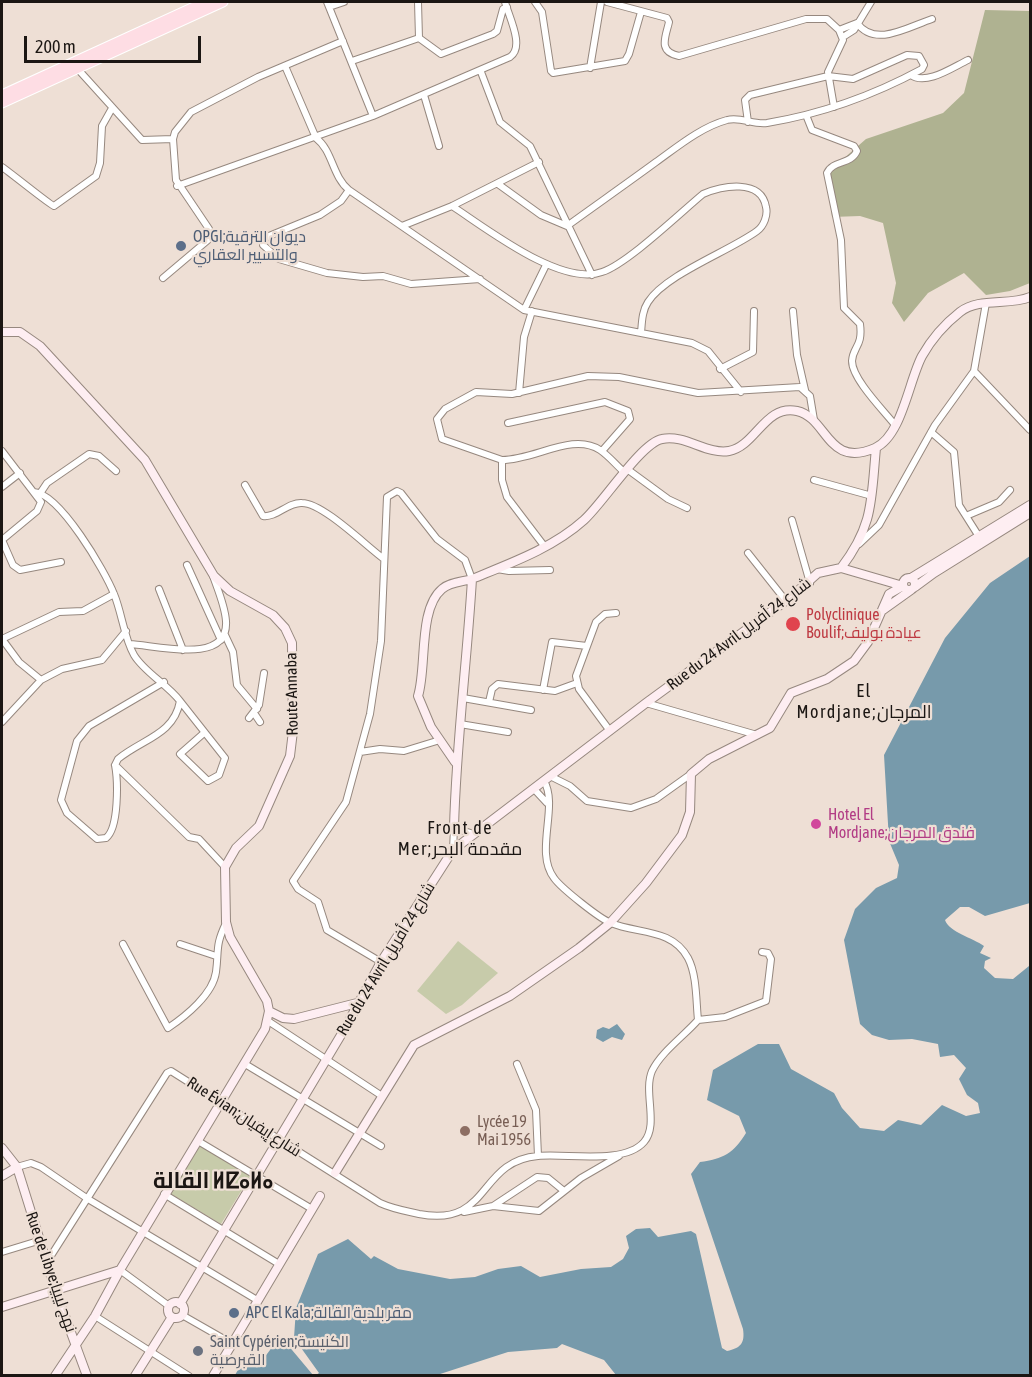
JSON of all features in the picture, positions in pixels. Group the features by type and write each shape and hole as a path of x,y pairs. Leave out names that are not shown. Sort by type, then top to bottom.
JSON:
{"main road":[{"path":"2,103 74,65 205,2"},
{"path":"2,94 223,2"}],"street":[{"path":"344,2 328,4 373,116"},
{"path":"418,2 419,38"},
{"path":"534,2 542,12 550,71 560,73 622,62 628,58 642,12"},
{"path":"590,68 602,2"},
{"path":"607,2 668,20 664,45 669,52 679,56 814,17 827,19 843,37 843,43 831,64 828,76 834,107"},
{"path":"843,37 854,30 872,2"},
{"path":"419,38 441,54 493,34 497,30 506,4"},
{"path":"177,186 373,116 481,72 510,57 517,50 506,4"},
{"path":"857,23 866,34 878,37 932,19"},
{"path":"839,30 857,23"},
{"path":"352,62 419,38"},
{"path":"163,278 209,237 209,229 177,186 173,139 175,132 191,112 285,66 343,41"},
{"path":"567,226 688,140 724,121 765,123 806,115 834,107 911,75 922,69 924,65 921,58 915,54 907,55 853,79 828,76 749,96 746,100 748,122"},
{"path":"911,75 919,80 927,78 968,60"},
{"path":"74,65 111,110 141,140 173,139"},
{"path":"285,66 316,138 323,145 338,180 349,190 524,310 701,346 741,392"},
{"path":"481,72 500,122 531,146 592,275"},
{"path":"424,95 439,146"},
{"path":"2,167 34,189 49,205 54,206 96,176 100,163 102,126 111,110"},
{"path":"806,115 812,130 856,148 855,156 831,166 827,173 841,240 844,308 860,324 861,343 853,358 854,369 865,388 895,425"},
{"path":"402,226 452,206 539,162"},
{"path":"498,184 541,215 567,226"},
{"path":"452,206 531,259 546,265 592,275 618,263 703,194 717,188 739,186 753,189 761,195 766,207 766,220 759,231 709,258 657,291 644,309 641,333"},
{"path":"349,190 334,207 269,236 263,240 263,245 279,259 327,273 384,276 404,284 480,279"},
{"path":"524,310 546,265"},
{"path":"859,544 866,528 872,496 876,448 895,425 916,370 931,343 962,310 971,305 1002,303 1030,297"},
{"path":"986,303 974,371 931,432 879,525 859,544 841,568 883,580 910,584 978,536 1030,505"},
{"path":"720,369 753,352 754,311"},
{"path":"793,311 797,355 805,390 813,407 814,420 822,434 843,451 856,452 876,448"},
{"path":"519,393 522,348 532,312"},
{"name":"Route Annaba","path":"2,332 20,332 34,340 126,436 145,460 213,574 230,591 265,610 279,621 288,634 292,654 293,731 290,756 259,826 236,848 225,867"},
{"path":"974,371 1030,430"},
{"path":"687,508 668,499 626,471 602,451 582,442 572,443 521,460 502,460 447,441 439,434 437,419 445,409 476,392 519,393 579,377 605,374 698,393 741,392 789,387 805,390"},
{"path":"508,423 610,402 628,411 630,419 602,451"},
{"path":"455,762 426,718 418,696 422,684 423,645 429,612 434,599 442,589 497,569 545,547 584,519 626,471 652,444 661,439 673,438 730,451 741,446 763,422 778,413 789,410 800,412 814,420"},
{"path":"931,432 954,452 959,505 978,536"},
{"path":"2,451 38,492 63,513 103,569 136,658 164,682 225,758 219,775 208,781 180,754 204,733"},
{"path":"38,492 47,483 89,454 99,456 116,471"},
{"path":"502,460 502,480 507,497 545,547"},
{"path":"2,486 20,473"},
{"path":"814,480 872,496"},
{"path":"245,485 263,516 269,516 291,504 312,504 384,559"},
{"path":"966,516 999,502 1010,490"},
{"path":"381,962 327,930 318,902 298,889 293,881 346,802 360,752 373,702 381,641 385,503 387,497 397,491 402,493 437,539 465,560 472,579 463,698 455,762 453,850"},
{"path":"38,492 40,507 4,537 2,544 13,565 20,570 61,562"},
{"path":"762,952 768,953 771,959 766,1001 725,1017 698,1020 691,967 678,945 663,936 610,923 560,885 550,873 546,854 547,778 570,786 587,801 631,808 656,799 709,759 770,728 790,693 827,678 854,661 868,642 889,594 934,573 1030,513"},
{"path":"792,520 810,583"},
{"path":"748,554 786,601"},
{"path":"187,565 223,638 234,652 237,685 260,722"},
{"name":"Rue du 24 Avril شارع 24 أفريل","path":"180,1304 381,962 453,850 646,703 810,583 818,573 841,568"},
{"path":"497,569 550,570"},
{"path":"130,644 183,650 212,647 223,638 225,613 213,574"},
{"path":"159,589 183,650"},
{"path":"41,680 19,662 2,639 59,612 83,610 114,594"},
{"path":"610,731 577,683 576,676 599,617 616,612"},
{"path":"2,722 41,680 62,669 102,660 126,631"},
{"path":"543,690 552,642 587,646"},
{"path":"254,713 264,673"},
{"path":"115,765 117,775 113,831 100,840 67,813 61,800 77,741 89,726 164,682"},
{"path":"489,702 492,688 498,684 558,691 577,683"},
{"path":"463,698 531,710"},
{"path":"115,765 124,754 170,726 178,712 180,701"},
{"path":"646,703 757,735"},
{"path":"460,724 508,732"},
{"path":"360,752 380,749 404,751 440,740"},
{"path":"56,1376 95,1316 164,1194 245,1064 268,1021 269,1011 262,990 234,946 226,922 225,867 199,839 189,837 158,809 115,765"},
{"path":"335,1173 418,1042 469,1019 510,996 579,948 610,923 646,883 682,835 690,812 691,774"},
{"path":"534,789 547,803"},
{"path":"454,828 474,834"},
{"path":"123,944 168,1028 208,991 216,973 216,943 226,922"},
{"path":"180,944 216,956"},
{"path":"269,1011 283,1018 294,1019 357,1003"},
{"name":"Rue Évian;شارع إيفيان","path":"47,1262 167,1073 175,1072 221,1105 387,1207 439,1217 493,1206 538,1211 619,1155 645,1142 649,1131 652,1072 698,1020"},
{"path":"268,1021 382,1096"},
{"path":"245,1064 381,1146"},
{"path":"517,1064 536,1110 538,1156"},
{"path":"198,1141 312,1209"},
{"name":"Rue de Libye;نهج ليبيا","path":"2,1148 16,1167 38,1241 87,1376"},
{"name":"Rue Évian;شارع إيفيان","path":"459,1214 474,1204 493,1177 519,1160 538,1156 619,1155"},
{"path":"2,1176 16,1167 35,1164 88,1199 257,1300"},
{"name":"Rue Évian;شارع إيفيان","path":"493,1206 537,1177 548,1178 564,1191"},
{"path":"164,1194 279,1264"},
{"path":"213,1376 320,1196"},
{"path":"2,1252 38,1241"},
{"path":"2,1307 120,1270"},
{"path":"120,1270 169,1306"},
{"path":"169,1306 175,1302 180,1304 184,1310 179,1318 171,1317"},
{"path":"169,1306 168,1311 171,1317"},
{"path":"182,1314 231,1343"},
{"path":"95,1316 189,1376"},
{"path":"135,1376 171,1317"}],"green space":[{"path":"985,10 1030,11 1030,283 1010,291 986,295 964,273 928,293 904,322 892,303 896,283 883,223 860,216 832,217 827,173 866,139 943,113 964,93"},
{"path":"458,941 498,973 462,1005 446,1014 417,991"},
{"path":"201,1144 251,1175 221,1224 171,1194"}],"water":[{"path":"1030,556 1030,903 985,916 969,907 960,907 945,920 951,928 984,946 980,953 991,958 985,961 984,968 995,978 1013,979 1029,966 1030,959 1030,1375 616,1375 604,1360 562,1344 557,1348 508,1352 437,1375 316,1375 319,1373 294,1338 296,1308 318,1254 348,1239 371,1259 374,1256 398,1269 450,1279 475,1277 498,1269 521,1266 540,1277 581,1269 611,1267 623,1259 629,1248 626,1236 636,1229 650,1228 658,1237 691,1231 696,1234 722,1348 727,1351 739,1346 743,1341 743,1329 691,1174 700,1162 727,1154 737,1146 746,1133 739,1116 707,1100 713,1070 758,1044 779,1044 791,1069 834,1093 842,1108 860,1128 884,1131 898,1120 921,1125 942,1105 966,1116 980,1113 978,1103 967,1095 959,1079 966,1068 954,1055 940,1057 938,1044 912,1039 889,1040 872,1035 860,1024 844,940 855,909 876,888 897,878 899,865 889,841 884,755 945,638 990,583"},
{"path":"617,1024 625,1034 622,1040 612,1037 603,1042 596,1038 597,1030 603,1027 609,1029"},
{"path":"287,1344 313,1375 235,1375 246,1356 261,1362 273,1346"}],"place":[{"name":"OPGI;ديوان الترقية والتسيير العقاري","path":"181,246"},
{"name":"Polyclinique Boulif;عيادة بوليف","path":"793,624"},
{"name":"Hotel El Mordjane;فندق المرجان","path":"816,824"},
{"name":"Lycée 19 Mai 1956","path":"465,1131"},
{"name":"APC El Kala;مقر بلدية القالة","path":"234,1313"},
{"name":"Saint Cypérien;الكنيسة القبرصية","path":"198,1351"}],"district":[{"name":"El Mordjane;المرجان","path":"864,701"},
{"name":"Front de Mer;مقدمة البحر","path":"460,838"},
{"name":"القالة ⵍⵇⴰⵍⴰ","path":"213,1181"}]}
